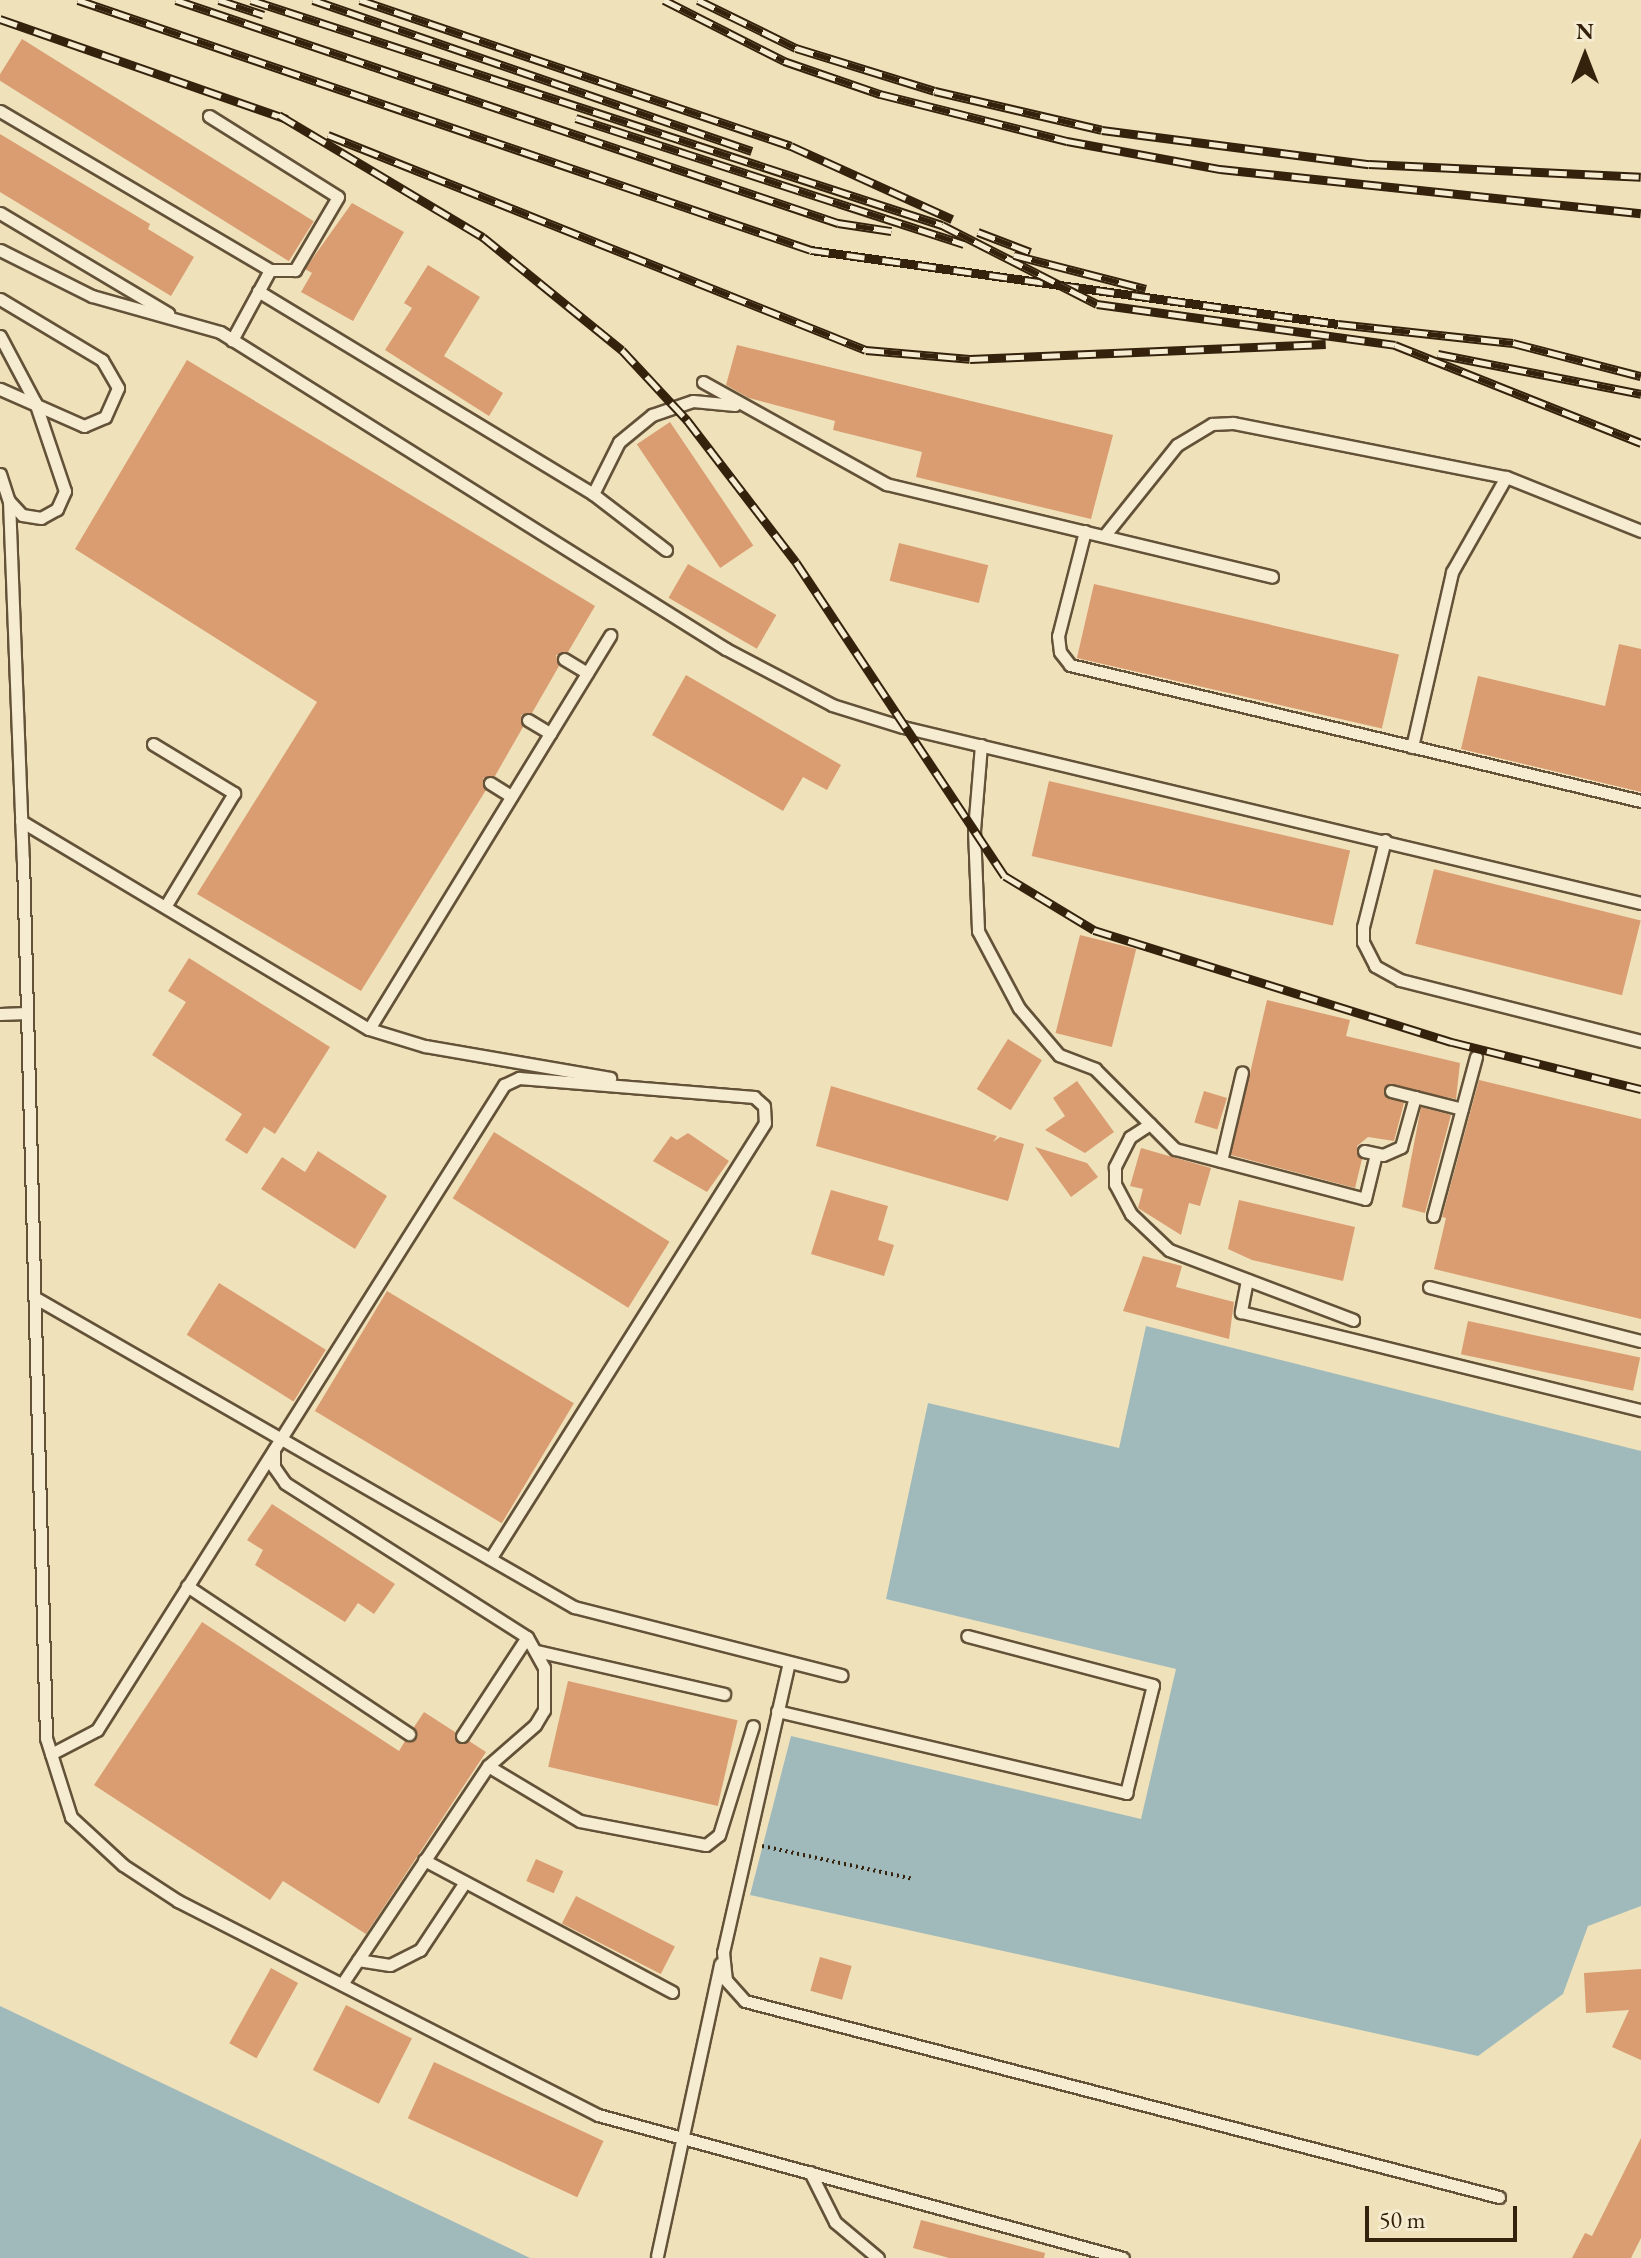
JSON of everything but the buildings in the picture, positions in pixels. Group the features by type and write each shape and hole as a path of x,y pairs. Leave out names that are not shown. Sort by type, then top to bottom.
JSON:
{"lane":[{"path":"0,111 270,270 295,270 338,197 209,116"},
{"path":"0,213 182,321"},
{"path":"0,250 92,296 182,321 232,340 726,649 832,705 981,745 1641,903"},
{"path":"232,340 270,270"},
{"path":"258,291 593,494 666,550"},
{"path":"0,299 102,360 115,377 113,408 95,423 73,424 35,402 0,389"},
{"path":"0,336 35,402 64,481 63,500 50,515 32,518 9,501"},
{"path":"703,382 886,484 1272,577"},
{"path":"593,494 619,442 652,415 693,401 740,405"},
{"path":"1104,536 1177,445 1212,424 1233,423 1506,477 1641,531"},
{"path":"0,474 9,501 21,821 46,1738 71,1817 123,1865 178,1901 598,2115 1123,2258"},
{"path":"1412,747 1452,572 1506,477"},
{"path":"1085,531 1058,636 1060,652 1070,665 1641,801"},
{"path":"369,1029 610,635"},
{"path":"564,659 587,673"},
{"path":"528,720 550,733"},
{"path":"153,744 234,793 165,907"},
{"path":"981,745 973,905 990,961 1019,1008 1059,1055 1095,1069 1175,1149 1365,1199 1370,1153 1401,1147 1415,1097"},
{"path":"490,783 511,796"},
{"path":"21,821 369,1029 425,1046 660,1087"},
{"path":"1385,840 1363,927 1363,942 1375,966 1400,980 1641,1041"},
{"path":"0,1014 27,1013"},
{"path":"1433,1216 1476,1057"},
{"path":"1221,1161 1242,1072"},
{"path":"51,1754 97,1730 504,1085 519,1078 754,1097 764,1106 765,1123 490,1559"},
{"path":"1391,1091 1462,1109"},
{"path":"1150,1124 1120,1151 1115,1167 1121,1200 1169,1250 1353,1320"},
{"path":"1247,1280 1241,1312 1641,1410"},
{"path":"1429,1287 1641,1341"},
{"path":"34,1297 574,1607 841,1675"},
{"path":"280,1438 273,1457 285,1483 527,1637 544,1668 544,1710 535,1725 488,1766 342,1984"},
{"path":"187,1586 409,1734"},
{"path":"777,1711 1126,1793 1153,1685 967,1636"},
{"path":"462,1736 527,1637"},
{"path":"537,1651 724,1694"},
{"path":"657,2256 681,2136 789,1662"},
{"path":"488,1766 580,1821 706,1845 719,1835 753,1726"},
{"path":"424,1860 463,1885 672,1992"},
{"path":"358,1960 390,1965 420,1950 463,1885"},
{"path":"723,1952 726,1980 745,2001 759,2006 1499,2197"},
{"path":"810,2172 835,2222 878,2258"}],"path":[{"path":"762,1846 913,1879"}],"water":[{"path":"1146,1326 1641,1451 1641,1906 1588,1926 1563,1994 1478,2056 750,1895 791,1736 1141,1819 1176,1669 886,1599 928,1403 1119,1448"},
{"path":"0,2006 530,2258 0,2258"}],"railway":[{"path":"78,0 811,250 1338,324 1513,343 1641,376"},
{"path":"176,0 838,223 891,231"},
{"path":"219,0 264,15"},
{"path":"251,0 942,225 1097,304 1395,345 1641,443"},
{"path":"313,0 752,151"},
{"path":"360,0 791,146 952,219"},
{"path":"664,0 784,61 880,94 1067,141 1220,169 1641,213"},
{"path":"698,0 796,48 935,91 1102,130 1369,164 1641,177"},
{"path":"0,19 287,119"},
{"path":"279,115 483,237 622,350 687,420 796,562 1005,876 1094,930 1452,1042 1641,1089"},
{"path":"576,118 964,244"},
{"path":"328,135 866,350 970,359 1326,344"},
{"path":"978,232 1030,252"},
{"path":"1014,255 1146,289"},
{"path":"1438,354 1641,394"}]}
